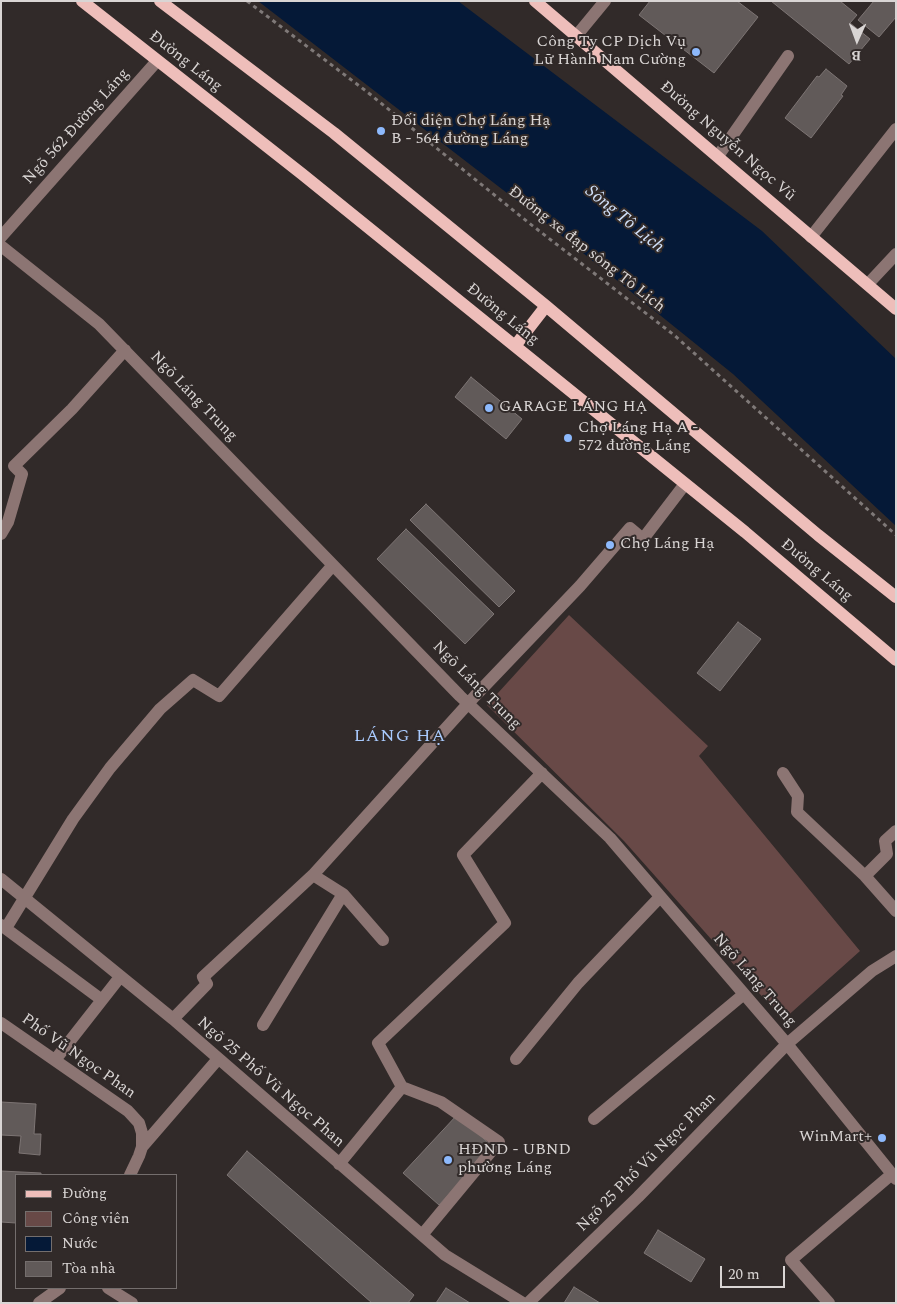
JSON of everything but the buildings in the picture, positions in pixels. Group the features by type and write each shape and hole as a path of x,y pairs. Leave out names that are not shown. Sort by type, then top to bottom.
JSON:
{"main road":[{"name":"Đường Láng","path":"82,1 302,174 745,532 896,660"},
{"name":"Đường Láng","path":"160,1 334,133 546,306 818,535 896,597"},
{"name":"Đường Nguyễn Ngọc Vũ","path":"536,1 896,309"},
{"path":"515,346 546,306"}],"street":[{"path":"577,35 605,1"},
{"path":"718,156 788,56"},
{"name":"Ngõ 562 Đường Láng","path":"1,237 157,61"},
{"path":"811,237 896,129"},
{"name":"Ngõ Láng Trung","path":"1,246 99,324 468,704 610,838 787,1044 894,1177"},
{"path":"868,284 896,254"},
{"path":"1,534 8,522 22,474 14,466 72,409 125,350"},
{"path":"172,1019 208,984 203,977 313,876 468,704 580,586 630,528 643,539 685,484"},
{"path":"102,1000 4,927 25,898 73,819 110,768 160,709 193,680 219,696 333,564"},
{"path":"422,1236 499,1142 441,1102 402,1087 378,1043 505,923 463,855 542,773"},
{"path":"783,773 798,796 797,812 865,876 896,911"},
{"path":"865,876 887,854 885,841 896,830"},
{"path":"313,876 343,894 383,940"},
{"name":"Ngõ 25 Phố Vũ Ngọc Phan","path":"1,879 172,1019 422,1236 446,1255 524,1303"},
{"path":"263,1025 343,894"},
{"path":"516,1058 578,983 660,897"},
{"name":"Ngõ 25 Phố Vũ Ngọc Phan","path":"528,1303 638,1197 787,1044 872,971 896,956"},
{"path":"55,1060 120,977"},
{"path":"594,1119 744,994"},
{"name":"Phố Vũ Ngọc Phan","path":"1,1023 128,1111 139,1123 142,1134 142,1147"},
{"path":"130,1174 142,1147 218,1059"},
{"path":"339,1164 402,1087"},
{"path":"829,1303 791,1260 894,1177"},
{"path":"40,1303 59,1289"},
{"path":"110,1289 132,1303"}],"path":[{"name":"Đường xe đạp sông Tô Lịch","path":"247,1 366,91 529,223 674,335 896,535"}],"green space":[{"path":"569,615 708,746 699,756 860,951 783,1020 624,841 487,705"}],"water":[{"name":"Sông Tô Lịch","path":"258,1 458,1 762,231 896,359 896,526 733,374 542,220"}],"place":[{"name":"Công Ty CP Dịch Vụ Lữ Hành Nam Cường","path":"696,52"},
{"name":"Đối diện Chợ Láng Hạ B - 564 đường Láng","path":"381,131"},
{"name":"GARAGE LÁNG HẠ","path":"489,408"},
{"name":"Chợ Láng Hạ A - 572 đường Láng","path":"568,438"},
{"name":"Chợ Láng Hạ","path":"610,545"},
{"name":"WinMart+","path":"882,1138"},
{"name":"HĐND - UBND phường Láng","path":"448,1160"}],"district":[{"name":"LÁNG HẠ","path":"400,737"}]}
